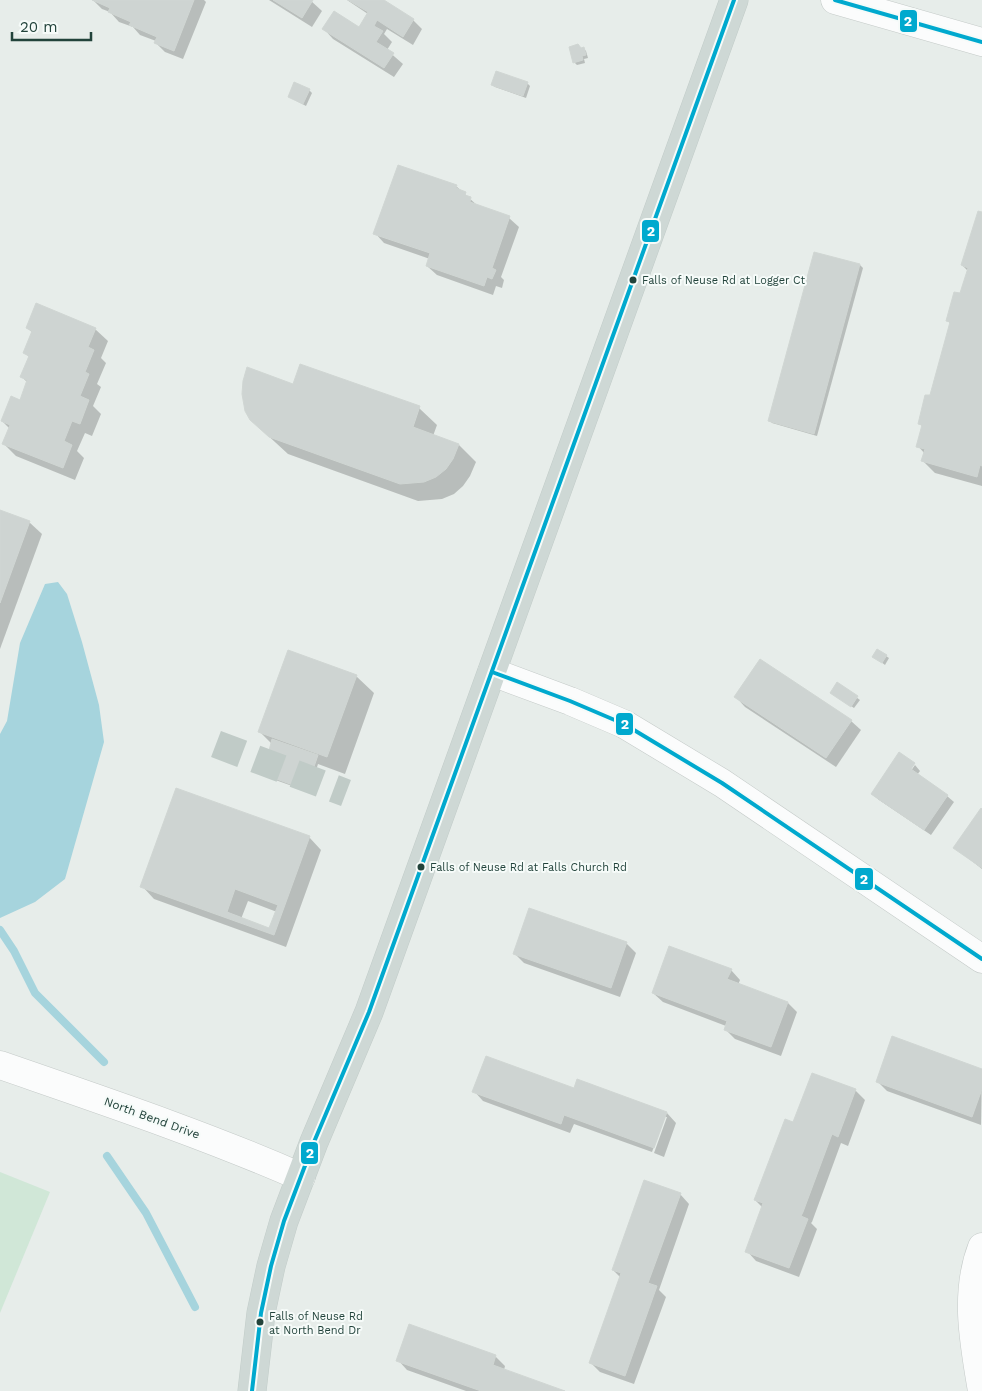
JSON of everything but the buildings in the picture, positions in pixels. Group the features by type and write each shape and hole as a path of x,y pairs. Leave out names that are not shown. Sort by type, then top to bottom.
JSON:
{"main road":[{"path":"252,1391 254,1358 261,1313 271,1266 286,1214 370,1012 734,0"}],"street":[{"path":"835,0 982,42"},
{"path":"492,672 570,701 624,724 722,783 982,959"},
{"name":"North Bend Drive","path":"0,1065 244,1152 301,1176"},
{"path":"982,1247 972,1292 973,1334 982,1391"}],"green space":[{"path":"0,1172 50,1192 0,1313"}],"water":[{"path":"58,582 67,594 82,642 99,705 104,742 65,879 35,902 0,918 0,734 7,721 20,643 45,584"}],"waterway":[{"path":"0,930 14,951 35,993 104,1062"},
{"path":"107,1156 146,1213 195,1307"}],"tunnel":[{"path":"216,744 346,793"}],"transit line":[{"name":"2","path":"252,1391 261,1313 271,1266 284,1221 314,1142 369,1012 734,0"},
{"name":"2","path":"835,0 982,42"},
{"name":"2","path":"492,672 570,701 624,724 722,783 982,959"}],"place":[{"name":"Falls of Neuse Rd at Logger Ct","path":"633,280"},
{"name":"Falls of Neuse Rd at Falls Church Rd","path":"421,867"},
{"name":"Falls of Neuse Rd at North Bend Dr","path":"260,1322"}]}
